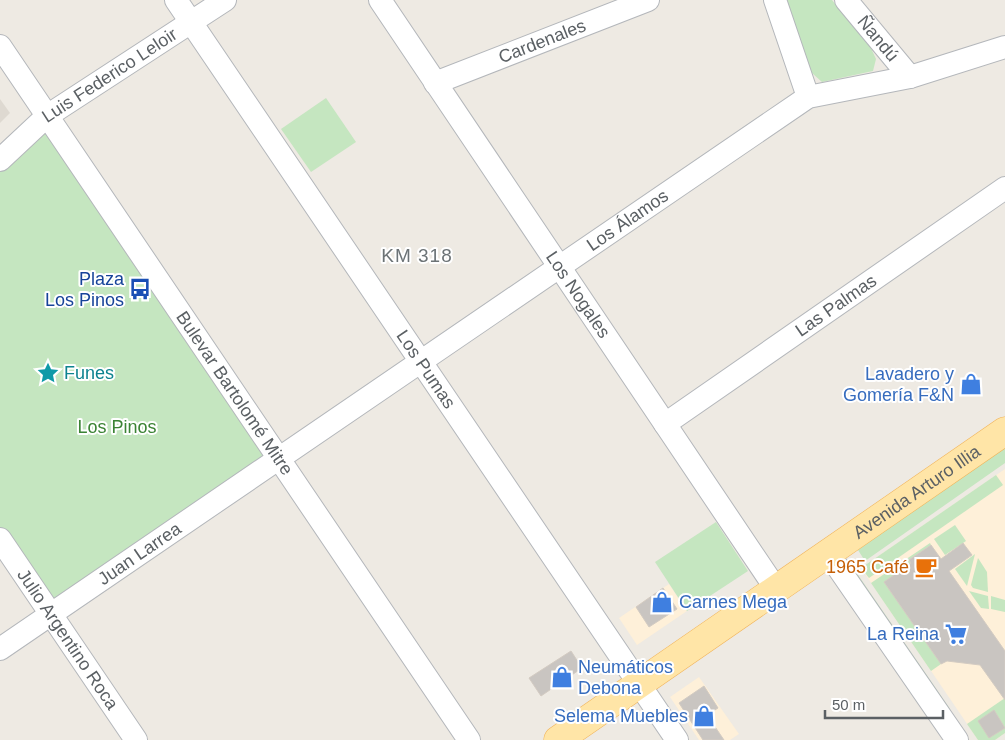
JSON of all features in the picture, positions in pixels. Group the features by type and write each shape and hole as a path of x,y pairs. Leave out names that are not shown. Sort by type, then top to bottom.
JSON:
{"main road":[{"name":"Avenida Arturo Illia","path":"558,740 1005,431"}],"street":[{"name":"Los Pumas","path":"176,0 677,740"},
{"name":"Luis Federico Leloir","path":"0,160 47,116 225,0"},
{"name":"Los Nogales","path":"380,0 776,589"},
{"name":"Cardenales","path":"435,83 648,0"},
{"path":"775,0 808,97"},
{"name":"Ñandú","path":"846,0 910,77"},
{"name":"Bulevar Bartolomé Mitre","path":"0,46 469,740"},
{"name":"Los Álamos","path":"279,458 808,97 910,77 1005,47"},
{"name":"Las Palmas","path":"665,424 1003,192"},
{"name":"Juan Larrea","path":"0,649 279,458"},
{"name":"Julio Argentino Roca","path":"0,539 136,740"},
{"path":"828,553 957,740"}],"shaded area":[{"path":"0,99 10,113 0,123"},
{"name":"La Reina","path":"1005,469 1005,733 995,740 978,740 861,568"},
{"path":"669,584 687,611 637,645 619,618"},
{"name":"Selema Muebles","path":"699,677 739,734 730,740 699,740 670,697"}],"green space":[{"path":"785,0 832,0 870,46 876,59 873,71 822,82 812,73"},
{"path":"326,98 356,142 311,172 281,129"},
{"name":"Los Pinos","path":"47,116 279,458 51,614 0,539 0,160"},
{"path":"1005,442 1005,463 865,561 858,550 865,545 871,535"},
{"path":"996,475 1003,485 869,578 861,568"},
{"path":"716,522 748,571 687,611 655,562"},
{"path":"955,525 966,541 945,555 934,539"},
{"path":"930,543 931,545 909,560 911,563 884,582 941,664 931,671 871,583"},
{"path":"975,554 967,586 955,569"},
{"path":"978,558 987,572 988,592 973,588 971,585"},
{"path":"856,572 950,709 947,711 852,575"},
{"path":"969,591 988,596 989,609 981,608"},
{"path":"991,596 1005,600 1005,612 991,609"},
{"path":"1005,698 1005,733 995,740 978,740 967,724"}],"building":[{"path":"963,543 972,555 949,571 1005,651 1005,700 980,665 947,661 941,664 884,582 911,563 909,560 931,545 941,559"},
{"path":"663,588 677,609 649,627 636,607"},
{"path":"571,651 582,668 541,696 529,678"},
{"path":"704,686 718,708 707,715 724,740 703,740 679,703"},
{"path":"994,710 1005,728 989,738 978,721"}],"place":[{"name":"Plaza Los Pinos","path":"140,289"},
{"name":"Funes","path":"48,373"},
{"name":"Lavadero y Gomería F&N","path":"971,384"},
{"name":"1965 Café","path":"926,567"},
{"name":"Carnes Mega","path":"662,602"},
{"name":"La Reina","path":"956,634"},
{"name":"Neumáticos Debona","path":"562,677"},
{"name":"Selema Muebles","path":"704,716"}],"district":[{"name":"KM 318","path":"417,255"}]}
